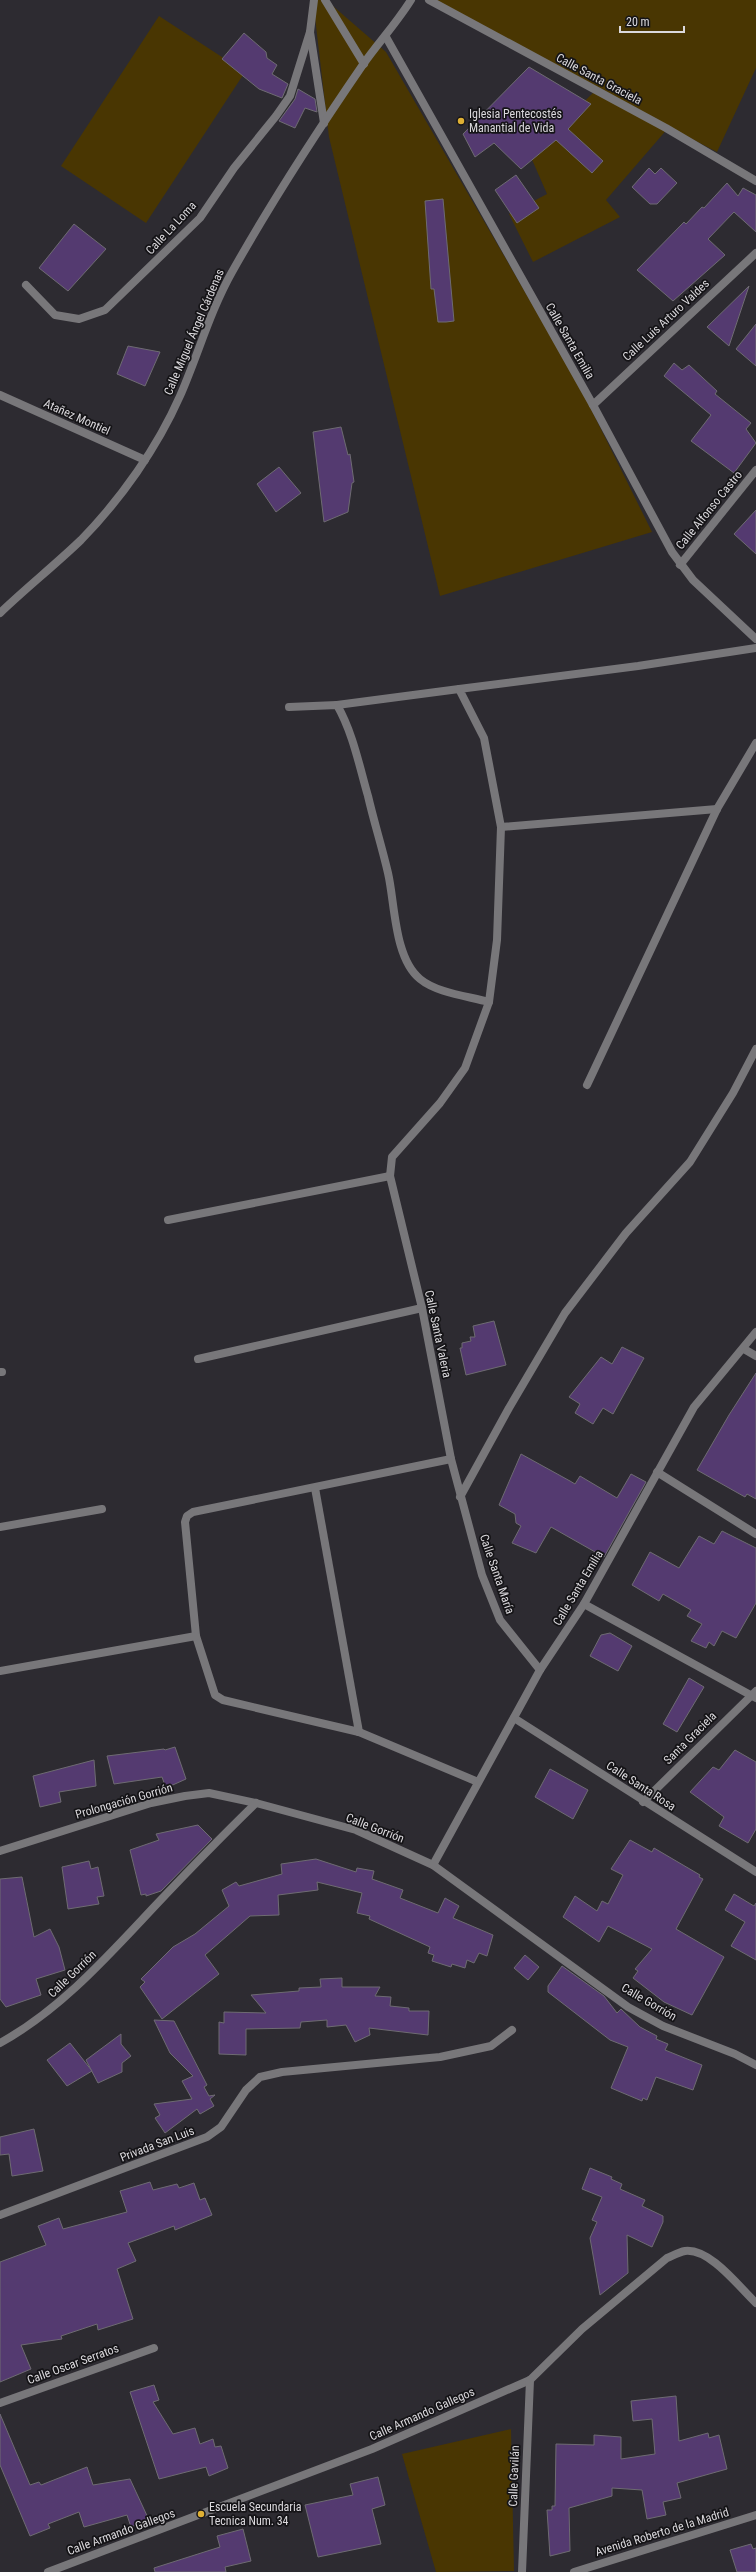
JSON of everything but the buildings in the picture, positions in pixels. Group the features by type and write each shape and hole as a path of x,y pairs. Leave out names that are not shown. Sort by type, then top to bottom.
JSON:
{"street":[{"path":"314,0 310,32 324,123"},
{"path":"325,0 364,64"},
{"name":"Calle Miguel Ángel Cárdenas","path":"0,612 80,540 113,504 145,460 180,396 204,333 231,273 324,123 364,64 386,37 411,0"},
{"name":"Calle Santa Graciela","path":"429,0 666,128 756,181"},
{"name":"Calle La Loma","path":"26,285 55,315 79,319 105,310 200,218 234,168 276,116 290,96 310,32"},
{"name":"Calle Santa Emilia","path":"386,37 592,404 680,565 693,580 756,639"},
{"name":"Calle Luis Arturo Valdes","path":"592,404 756,253"},
{"name":"Atañez Montiel","path":"0,395 145,460"},
{"name":"Calle Alfonso Castro","path":"680,565 756,470"},
{"path":"289,707 337,704 459,689 756,648"},
{"path":"168,1220 390,1176 392,1157 440,1103 465,1068 489,1002 497,940 500,827 484,738 459,689"},
{"path":"337,704 352,736 388,873 401,947 409,966 419,979 432,986 489,1002"},
{"path":"587,1085 716,809 756,743"},
{"path":"500,827 716,809"},
{"path":"460,1497 509,1408 565,1314 626,1233 690,1162 733,1093 756,1049"},
{"name":"Calle Santa Valeria","path":"390,1176 422,1308 451,1459 460,1497"},
{"path":"198,1359 422,1308"},
{"name":"Calle Santa Emilia","path":"433,1865 540,1670 584,1604 694,1407 744,1349 756,1332"},
{"path":"744,1349 756,1356"},
{"path":"451,1459 193,1512 187,1516 185,1522 196,1636 215,1695 223,1700 359,1732 478,1782"},
{"path":"657,1472 756,1534"},
{"path":"315,1488 359,1732"},
{"name":"Calle Santa María","path":"460,1497 482,1575 500,1620 540,1670"},
{"path":"0,1527 102,1509"},
{"path":"584,1604 754,1695"},
{"path":"0,1671 196,1636"},
{"name":"Santa Graciela","path":"643,1802 754,1695"},
{"name":"Calle Santa Rosa","path":"514,1718 643,1802 756,1872"},
{"name":"Prolongación Gorrión","path":"0,1851 151,1803 185,1796 209,1793 256,1803"},
{"name":"Calle Gorrión","path":"0,2043 49,2012 123,1940 204,1854 256,1803 356,1830 433,1865 628,2007 663,2026 736,2054 756,2065"},
{"name":"Privada San Luis","path":"0,2215 207,2137 221,2127 246,2090 260,2077 282,2072 440,2056 468,2051 491,2046 512,2030"},
{"name":"Calle Armando Gallegos","path":"48,2572 372,2449 530,2380 582,2329 667,2258 684,2251 696,2252 709,2257 756,2303"},
{"name":"Calle Oscar Serratos","path":"0,2403 154,2348"},
{"name":"Calle Gavilán","path":"522,2572 530,2380"},
{"name":"Avenida Roberto de la Madrid","path":"574,2572 756,2515"}],"shaded area":[{"path":"313,0 326,0 386,52 580,387 652,532 440,596 329,137"},
{"path":"428,0 756,0 756,68 717,152 669,127 606,200 620,217 533,262 509,214 547,194 530,155 597,89"},
{"path":"159,16 245,72 146,223 61,166"},
{"path":"511,2429 514,2571 436,2572 402,2454"}],"place":[{"name":"Iglesia Pentecostés Manantial de Vida","path":"461,121"},
{"name":"Escuela Secundaria Tecnica Num. 34","path":"201,2514"}]}
